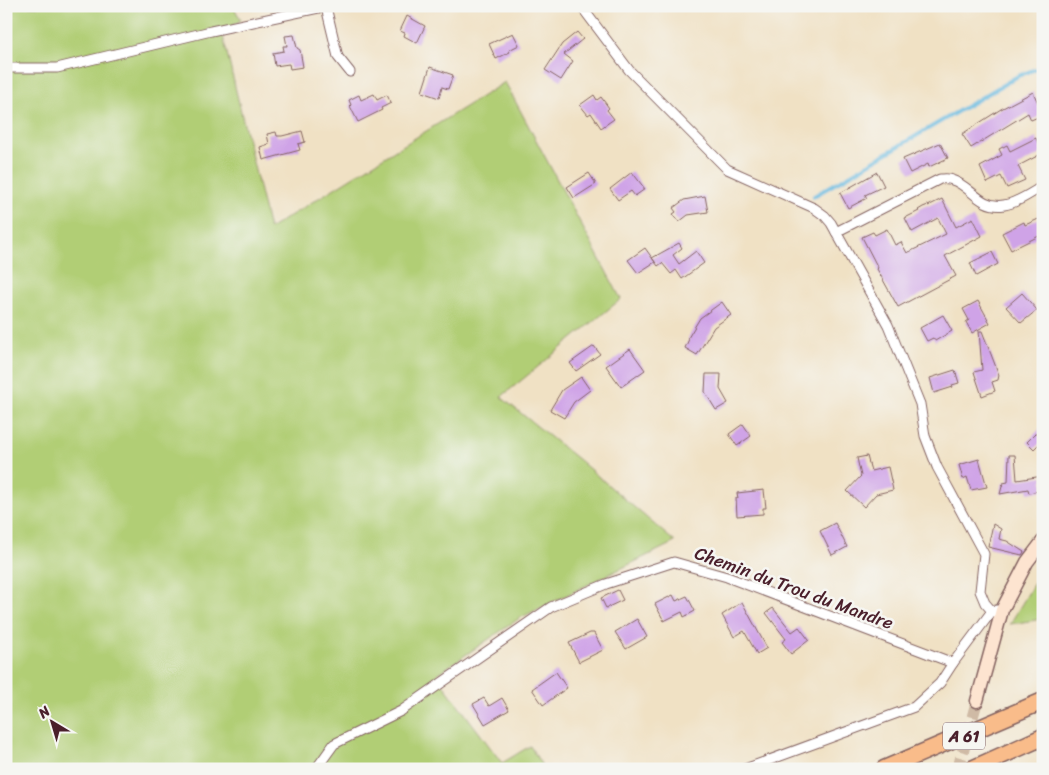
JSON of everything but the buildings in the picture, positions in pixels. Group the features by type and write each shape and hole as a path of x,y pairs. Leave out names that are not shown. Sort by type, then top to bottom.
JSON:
{"highway":[{"name":"A 61","path":"884,769 1043,701"},
{"name":"A 61","path":"972,769 1043,737"}],"main road":[{"path":"977,701 997,610 1027,562 1043,541"}],"street":[{"path":"6,68 56,68 327,6 338,57 350,72"},
{"path":"582,6 629,70 727,169 793,197 826,216 888,325 920,404 925,436 937,467 984,554 980,591 985,603 997,610 953,663 940,683 914,707 745,769"},
{"path":"836,232 940,179 953,180 979,199 992,205 1003,206 1043,186"},
{"name":"Chemin du Trou du Mandre","path":"316,769 334,744 401,711 551,607 606,584 674,562 727,577 953,663"}],"green space":[{"path":"6,6 233,6 241,20 222,32 269,229 505,82 621,299 501,397 579,460 675,542 520,618 436,675 502,763 530,746 544,769 6,769"},
{"path":"1043,568 1043,619 1010,624"}],"waterway":[{"path":"814,196 1018,76 1043,66"}],"tunnel":[{"path":"958,769 977,701"}]}
